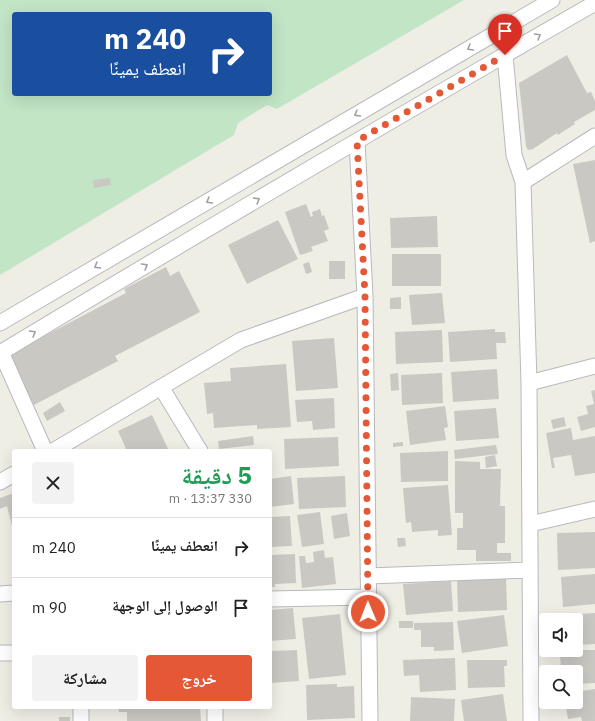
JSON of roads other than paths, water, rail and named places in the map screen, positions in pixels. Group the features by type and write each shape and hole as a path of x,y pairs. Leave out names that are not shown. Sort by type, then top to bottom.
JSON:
{"street":[{"path":"0,323 552,0"},
{"path":"44,449 1,353 357,141 595,4"},
{"path":"505,55 514,155 523,182 529,383 531,721"},
{"path":"523,182 595,136"},
{"path":"357,141 365,296 370,721"},
{"path":"56,449 241,340 365,296"},
{"path":"529,383 595,366"},
{"path":"161,387 199,449"},
{"path":"0,482 12,475"},
{"path":"530,524 595,510"},
{"path":"368,576 530,570"},
{"path":"0,594 12,593"},
{"path":"272,599 368,597"},
{"path":"0,653 12,653"},
{"path":"81,709 81,721"},
{"path":"214,709 215,721"}]}
